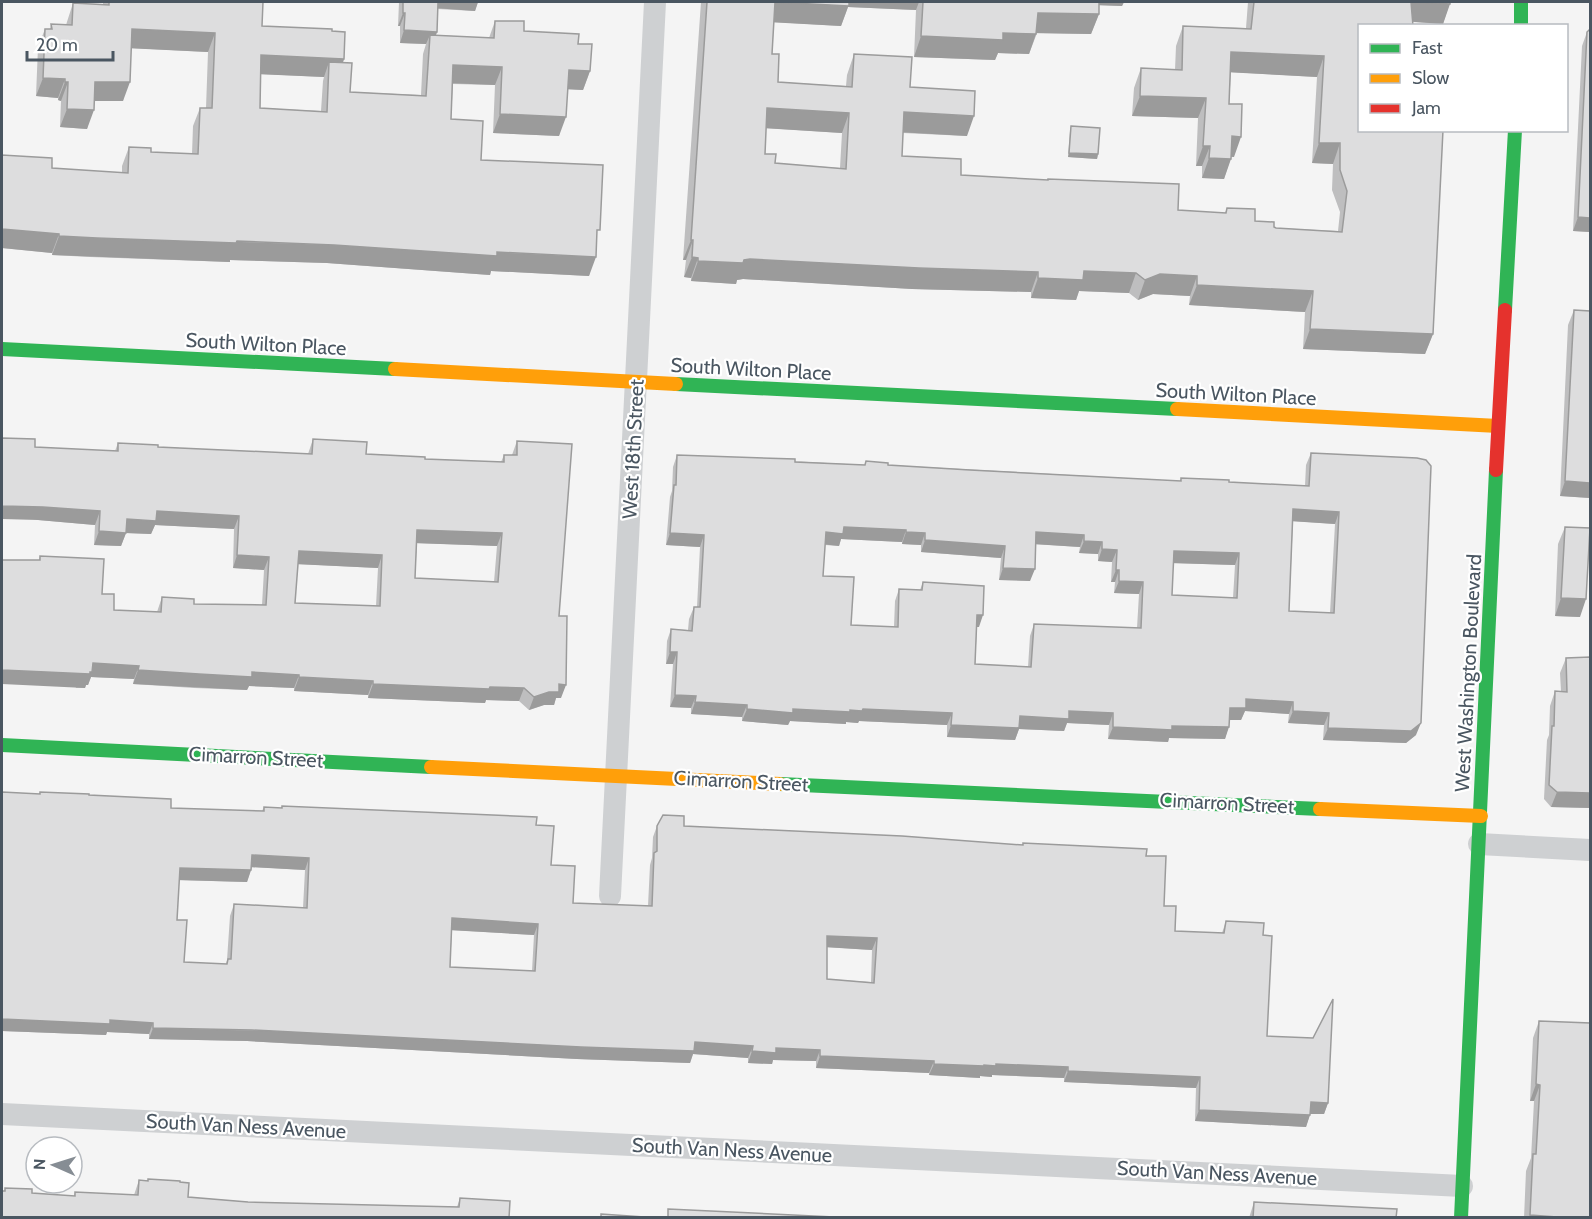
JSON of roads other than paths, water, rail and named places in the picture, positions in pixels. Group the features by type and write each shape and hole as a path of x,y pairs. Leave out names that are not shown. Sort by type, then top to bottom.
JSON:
{"street":[{"name":"West 18th Street","path":"610,896 655,2"},
{"path":"1521,2 1521,24"},
{"name":"West Washington Boulevard","path":"1461,1218 1498,426 1515,132"},
{"name":"South Wilton Place","path":"2,349 1498,426"},
{"name":"Cimarron Street","path":"2,745 1481,816"},
{"path":"1479,844 1590,850"},
{"name":"South Van Ness Avenue","path":"2,1114 1462,1186"}]}
